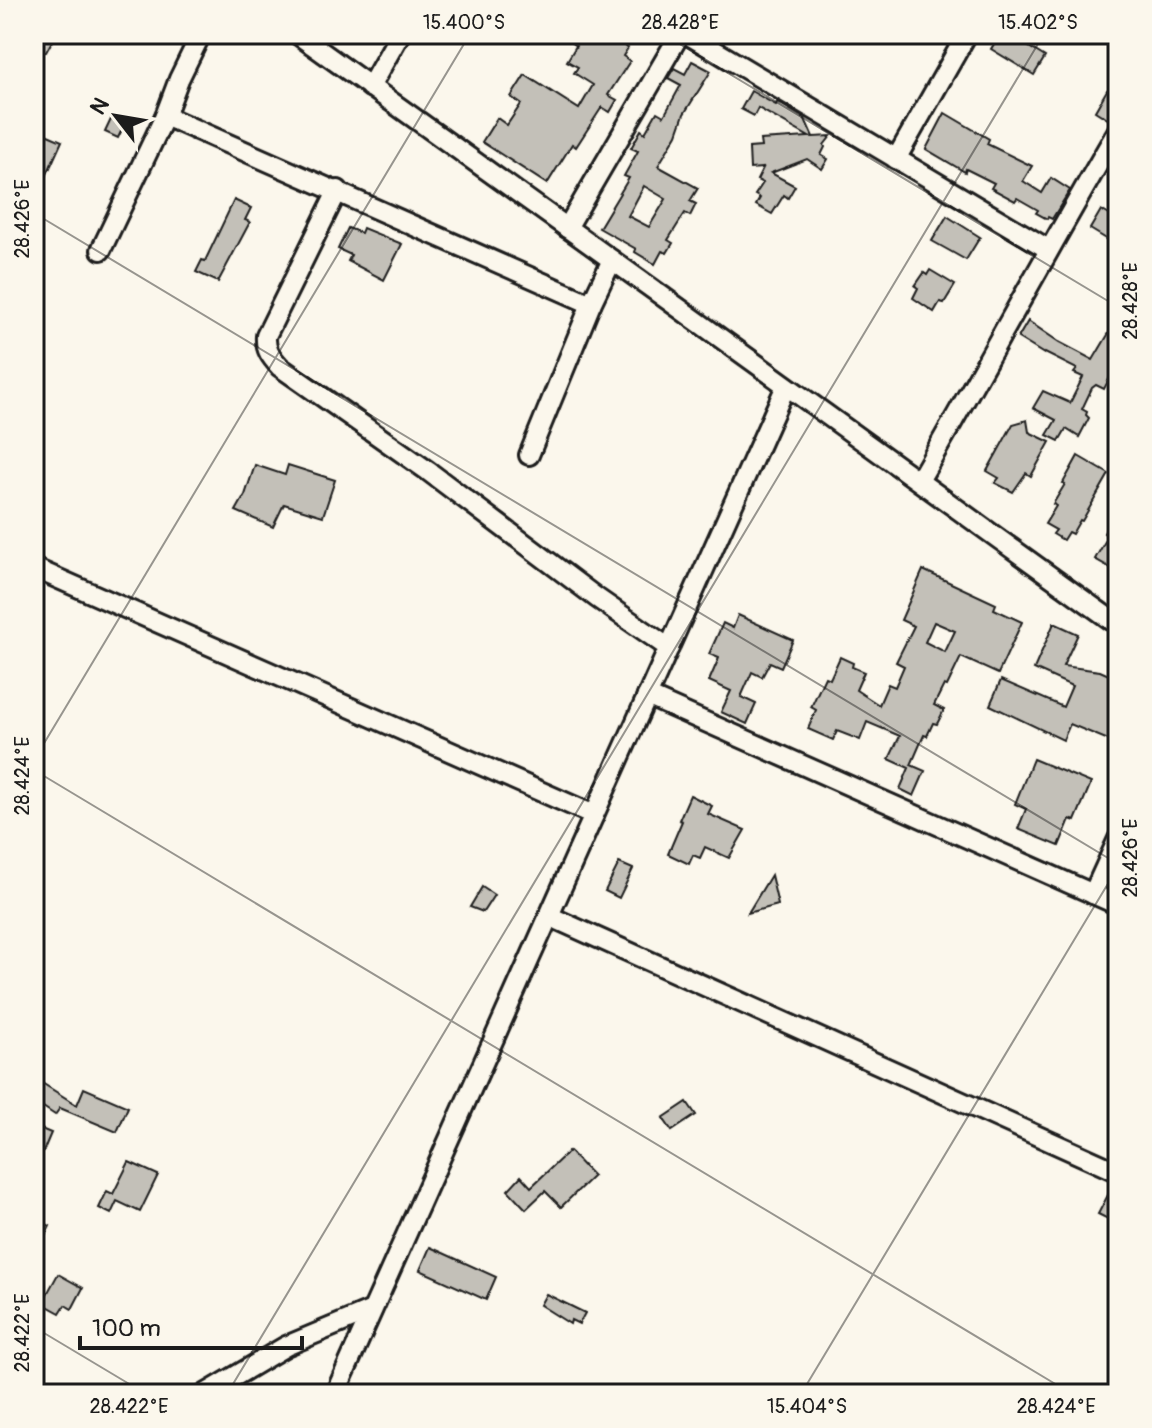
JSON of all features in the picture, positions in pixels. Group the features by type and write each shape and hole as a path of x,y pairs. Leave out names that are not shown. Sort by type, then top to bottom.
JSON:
{"street":[{"path":"101,250 201,34"},
{"path":"297,34 1117,623"},
{"path":"370,87 400,34"},
{"path":"567,228 680,34"},
{"path":"687,34 1048,249"},
{"path":"896,159 967,34"},
{"path":"165,116 591,304"},
{"path":"920,479 1118,130"},
{"path":"338,190 266,336 269,355 280,367 669,648"},
{"path":"529,455 612,260"},
{"path":"335,1394 786,386"},
{"path":"34,568 594,815"},
{"path":"647,696 1118,905"},
{"path":"1093,894 1118,839"},
{"path":"549,916 1118,1172"},
{"path":"205,1394 286,1346 372,1310"}],"building":[{"path":"34,34 56,34 46,52 34,53"},
{"path":"576,34 625,34 620,43 628,48 623,56 630,61 608,95 617,100 610,112 602,107 576,147 572,144 547,184 482,142 497,118 507,125 521,104 511,97 525,75 579,109 593,85 574,73 578,67 567,61 576,46 570,42"},
{"path":"1000,34 1008,34 1045,57 1034,75 991,49"},
{"path":"692,61 711,71 684,114 677,134 658,166 698,188 690,201 696,204 690,216 685,213 668,240 673,243 667,253 662,251 655,264 599,228 629,178 624,176 638,151 631,148 641,130 645,133 657,112 664,116 681,85 668,78 674,68 685,74","holes":["644,186 666,199 649,227 628,216"]},
{"path":"1107,90 1118,96 1118,109 1111,121 1095,111"},
{"path":"751,91 805,119 813,137 831,136 821,155 828,159 822,169 807,159 771,173 795,186 788,198 784,195 772,214 756,205 760,198 755,195 763,183 757,180 763,168 750,169 749,148 761,147 760,140 809,137 758,108 754,116 741,109"},
{"path":"945,113 989,139 987,144 1032,166 1023,181 1042,193 1051,178 1070,190 1052,219 1036,213 1038,210 1017,198 1015,201 991,188 994,183 966,169 965,172 926,149"},
{"path":"113,115 126,121 118,138 105,132"},
{"path":"34,129 62,141 43,183 34,178"},
{"path":"234,200 251,208 245,220 250,222 218,282 196,272 202,260 205,261"},
{"path":"1101,210 1118,220 1118,246 1090,229"},
{"path":"947,216 980,237 966,260 932,241"},
{"path":"348,228 361,233 363,228 402,244 384,280 348,261 351,255 338,249"},
{"path":"930,270 955,285 934,312 913,298 918,288 915,286"},
{"path":"1118,318 1118,362 1104,389 1096,385 1092,388 1082,409 1089,418 1079,437 1066,429 1059,441 1047,435 1056,420 1033,408 1043,391 1070,403 1083,377 1074,373 1077,369 1018,338 1028,321 1093,360"},
{"path":"1027,420 1029,432 1050,442 1031,476 1026,473 1013,492 995,483 999,478 987,471 1013,424"},
{"path":"1078,456 1109,474 1082,521 1063,540 1053,534 1056,530 1045,524"},
{"path":"255,465 285,475 288,465 335,480 323,516 284,504 273,527 236,511"},
{"path":"1118,508 1118,572 1095,559 1108,536 1104,533"},
{"path":"923,570 996,604 994,609 1022,622 998,674 961,657 934,705 944,710 937,724 933,723 927,736 924,735 911,765 925,771 914,796 900,789 909,768 889,759 900,736 867,722 860,740 837,731 833,740 808,729 816,710 811,707 825,677 830,679 840,657 864,672 856,690 879,705 888,684 895,687 904,666 896,662 914,626 901,620","holes":["934,622 955,631 945,652 925,642"]},
{"path":"738,615 793,640 781,667 770,662 762,677 752,672 741,697 756,704 747,724 721,712 731,691 709,681 719,658 709,654 723,623 733,628"},
{"path":"1054,623 1078,634 1063,666 1100,671 1118,679 1118,744 1070,724 1063,740 990,705 1001,680 1063,707 1072,686 1034,669"},
{"path":"1033,759 1091,783 1075,821 1070,819 1059,846 1018,829 1026,809 1015,804"},
{"path":"690,795 712,806 708,814 745,830 729,858 705,847 700,858 693,855 689,864 668,854"},
{"path":"619,863 633,869 619,898 605,891"},
{"path":"771,875 778,905 748,913"},
{"path":"482,887 494,895 483,912 470,907"},
{"path":"34,1078 77,1105 84,1088 128,1107 117,1132 60,1108 55,1115 34,1101"},
{"path":"687,1102 696,1115 672,1131 663,1118"},
{"path":"34,1126 51,1133 43,1152 34,1149"},
{"path":"569,1151 593,1176 561,1207 545,1191 526,1209 508,1190 521,1176 531,1187"},
{"path":"129,1162 158,1175 140,1212 117,1201 111,1214 99,1208 107,1191 113,1194"},
{"path":"1109,1193 1118,1197 1118,1224 1098,1214"},
{"path":"34,1218 50,1226 34,1259"},
{"path":"430,1247 496,1277 486,1300 420,1270"},
{"path":"58,1274 83,1288 72,1309 65,1305 60,1313 42,1303"},
{"path":"546,1294 585,1313 579,1324 571,1320 570,1324 540,1305"}]}
